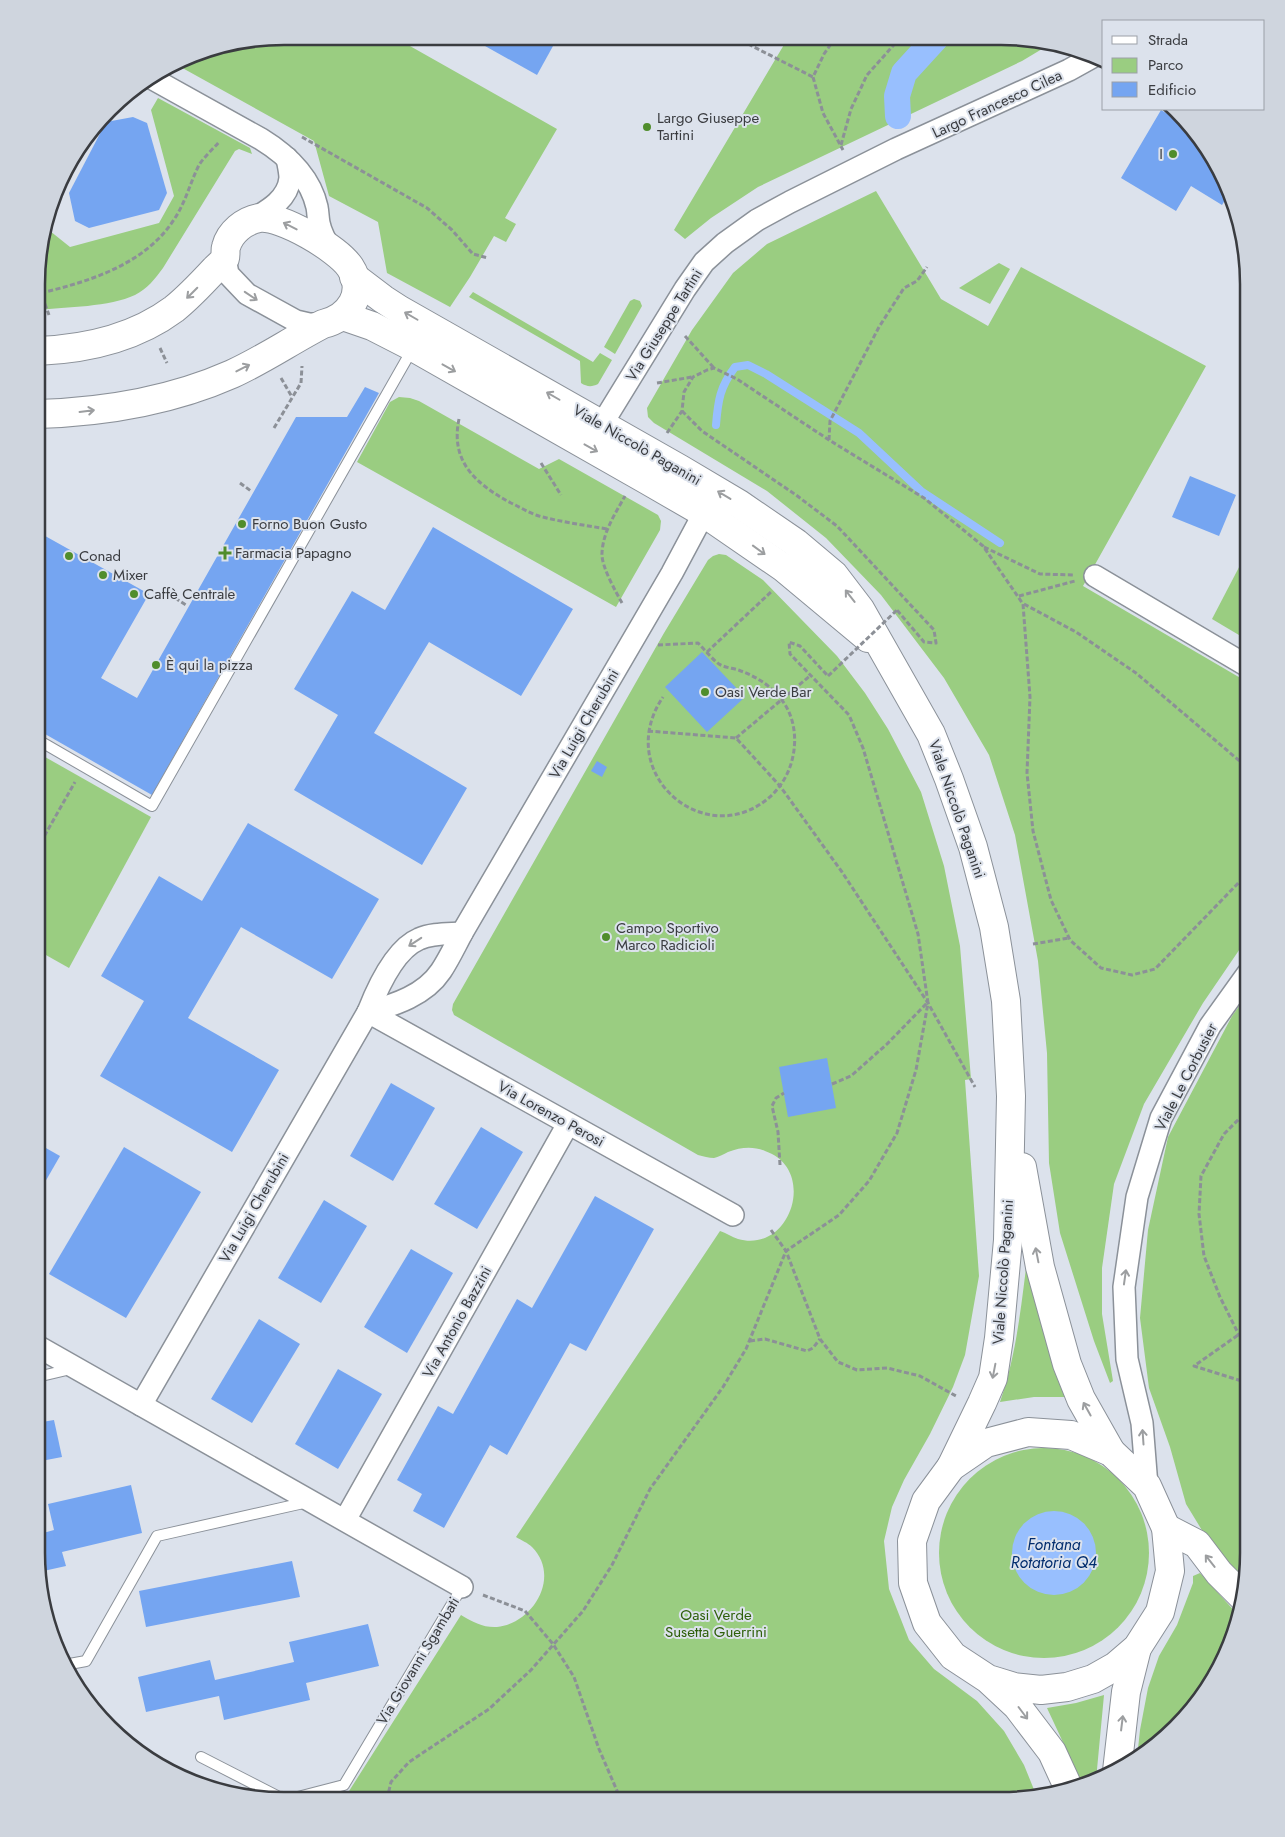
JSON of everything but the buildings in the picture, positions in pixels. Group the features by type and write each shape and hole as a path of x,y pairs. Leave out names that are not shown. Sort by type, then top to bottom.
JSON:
{"street":[{"name":"Largo Francesco Cilea","path":"896,149 1060,75 1086,61"},
{"path":"157,81 277,148 300,171 311,188 319,223 324,238 332,252"},
{"name":"Via Giuseppe Tartini","path":"602,424 636,371 684,288 704,262 725,243 757,220 896,149"},
{"path":"45,350 64,349 117,338 148,326 174,309 225,258 226,247 231,235 238,227 278,202 290,178 287,158"},
{"name":"Viale Niccolò Paganini","path":"250,221 260,218 276,219 290,225 346,262 354,277 400,310 740,504 796,544 834,575 860,609 885,652 931,734 950,779 973,847 994,927 1006,1001 1011,1096 1005,1290 993,1378 951,1467"},
{"name":"Viale Niccolò Paganini","path":"225,258 228,274 247,294 296,321 309,324 333,320 372,326 413,347 704,513 784,568 885,652"},
{"path":"45,414 81,412 130,405 195,388 240,370 333,320 352,306 356,290 354,277"},
{"name":"Via Luigi Cherubini","path":"368,1012 390,1007 407,999 423,989 441,973 462,933 672,573 704,513"},
{"path":"1094,576 1240,662"},
{"name":"Via Luigi Cherubini","path":"141,1405 368,1012 379,984 390,967 418,939 437,934 462,933"},
{"name":"Viale Le Corbusier","path":"1147,1486 1142,1423 1127,1359 1124,1287 1137,1197 1161,1118 1210,1026 1240,984"},
{"name":"Via Lorenzo Perosi","path":"368,1012 733,1215"},
{"name":"Viale Niccolò Paganini","path":"1011,1096 1027,1201 1040,1267 1054,1320 1067,1364 1081,1398 1111,1452"},
{"name":"Via Antonio Bazzini","path":"345,1520 568,1124"},
{"name":"Via Giovanni Sgambati","path":"45,1351 462,1587"},
{"path":"988,1679 1014,1687 1041,1690 1068,1687 1093,1679 1116,1666 1137,1648 1160,1612 1170,1571 1166,1528 1147,1486 1111,1452 1071,1435 1028,1432 986,1443 951,1467 926,1501 912,1541 913,1583 927,1623 953,1656 988,1679 1017,1706 1052,1752 1066,1783"},
{"path":"1166,1528 1196,1544 1219,1573 1237,1591"},
{"path":"1118,1761 1126,1692 1137,1648"}],"lane":[{"path":"45,744 152,806 413,347"},
{"path":"45,1375 75,1368"},
{"path":"72,1663 86,1661 157,1536 312,1501"},
{"name":"Via Giovanni Sgambati","path":"317,1792 344,1785 462,1587"},
{"path":"201,1757 266,1791"}],"path":[{"path":"750,45 813,77"},
{"path":"830,45 813,77 824,113 844,151"},
{"path":"841,145 851,109 867,75 894,45"},
{"path":"302,137 427,208 452,230 474,254 488,258"},
{"path":"45,291 80,284 120,267 153,245 175,219 188,196 200,164 222,138"},
{"path":"829,440 830,421 837,404 879,326 904,288 917,281 927,267"},
{"path":"45,305 49,315"},
{"path":"685,336 714,368 737,378 829,440 924,498 983,546 1040,574 1094,576"},
{"path":"157,340 166,363"},
{"path":"274,428 301,383 302,360"},
{"path":"657,383 693,377 714,368"},
{"path":"279,373 292,397"},
{"path":"665,437 682,411 684,392 693,377"},
{"path":"459,419 458,446 462,462 473,476 490,491 540,516 607,529"},
{"path":"540,463 561,495"},
{"path":"240,484 251,491"},
{"path":"622,603 611,582 602,555 607,529 627,492"},
{"path":"983,546 1023,604 1030,697 1027,773 1033,831 1051,900 1069,938 1101,968 1132,975 1155,969 1240,882"},
{"path":"1019,596 1094,576"},
{"path":"707,652 775,588"},
{"path":"174,598 186,605"},
{"path":"1023,604 1076,632 1136,673 1240,762"},
{"path":"389,1792 391,1782 408,1762 489,1709 531,1670 582,1611 612,1565 650,1489 723,1387 749,1341 786,1251 839,1215 869,1181 897,1133 916,1070 928,1003 918,934 863,748 849,716 790,654 789,642 800,646 828,676 897,610"},
{"path":"653,645 698,643 720,665 741,671 764,682 782,700 792,720 796,743 791,766 780,786 763,803 741,813 716,816 693,810 672,797 657,778 648,755 648,731 656,708 663,697"},
{"path":"736,738 811,675"},
{"path":"648,731 736,738 780,786 842,872 928,1003 976,1087"},
{"path":"45,835 84,766"},
{"path":"1033,944 1069,938"},
{"path":"832,1084 851,1076 887,1044 928,1003"},
{"path":"780,1165 778,1132 772,1106 776,1098 784,1093"},
{"path":"1240,1118 1224,1134 1201,1176 1199,1214 1204,1256 1220,1297 1239,1335 1194,1366 1240,1380"},
{"path":"771,1230 786,1251 820,1339 838,1362 857,1370 887,1368 920,1376 959,1398"},
{"path":"749,1341 765,1338 807,1351 813,1348 820,1339"},
{"path":"462,1587 524,1611 553,1644 574,1677 599,1749 618,1792"}],"green space":[{"path":"284,45 408,45 557,129 505,218 516,224 506,242 494,236 450,307 387,273 378,222 329,196 314,141 182,68 222,53 253,47"},
{"path":"784,45 1001,45 1042,49 1022,61 758,187 711,218 685,239 674,230"},
{"path":"158,98 250,148 252,154 239,149 235,151 163,268 143,290 125,299 113,302 45,309 47,253 51,232 70,247 159,223 174,196 151,110"},
{"path":"876,191 941,299 988,326 1021,267 1206,366 1083,586 1240,678 1240,949 1203,1003 1144,1104 1114,1184 1102,1268 1102,1314 1113,1381 1110,1383 1094,1341 1060,1233 1049,1163 1047,1053 1038,961 1015,835 989,755 944,678 881,595 826,538 767,491 654,423 648,417 647,408 692,330 733,273 767,244"},
{"path":"999,263 1010,269 990,304 959,288"},
{"path":"473,292 593,362 600,353 612,360 598,384 590,386 581,383 580,361 469,297"},
{"path":"634,299 640,301 642,306 615,354 604,347 630,301"},
{"path":"399,397 419,401 539,469 559,459 658,515 661,521 660,530 616,607 357,462 390,402"},
{"name":"Oasi Verde Susetta Guerrini","path":"719,554 726,555 763,580 837,656 865,693 888,729 921,792 944,866 960,946 971,1079 965,1080 979,1276 965,1355 953,1387 930,1434 904,1480 892,1507 884,1541 889,1589 909,1640 934,1669 977,1701 1004,1731 1024,1765 1034,1790 1001,1792 348,1792 461,1615 483,1625 497,1627 510,1624 532,1608 543,1584 544,1571 540,1559 532,1547 516,1537 720,1231 738,1239 757,1240 772,1234 784,1222 791,1207 794,1191 791,1174 781,1161 765,1151 756,1148 742,1148 714,1158 698,1155 454,1015 452,1010 453,1004 664,633 708,560"},
{"path":"1240,565 1240,636 1212,619"},
{"path":"45,757 151,817 69,968 45,954"},
{"path":"1240,1005 1240,1553 1238,1578 1214,1550 1186,1504 1170,1447 1149,1388 1140,1318 1148,1230 1168,1137 1232,1016"},
{"path":"1027,1260 1066,1397 1034,1397 1000,1402 1014,1350"},
{"path":"1034,1448 1054,1448 1075,1452 1094,1460 1119,1478 1132,1494 1145,1522 1149,1553 1145,1584 1132,1612 1119,1628 1103,1641 1075,1654 1054,1658 1034,1658 1013,1654 994,1646 977,1635 962,1620 951,1603 943,1584 939,1563 939,1543 943,1522 951,1503 962,1486 977,1471 994,1460 1013,1452"},
{"path":"1200,1573 1233,1609 1232,1615 1222,1644 1200,1686 1181,1711 1159,1733 1138,1749 1148,1688 1159,1656 1177,1625 1193,1583 1193,1576"},
{"path":"1104,1695 1097,1772 1080,1778 1047,1708 1076,1703"}],"water":[{"name":"Fontana Rotatoria Q4","path":"1054,1511 1070,1514 1084,1523 1093,1537 1096,1553 1093,1569 1084,1583 1070,1592 1054,1595 1038,1592 1024,1583 1015,1569 1012,1553 1015,1537 1024,1523 1038,1514"}],"waterway":[{"path":"898,116 897,96 904,73 930,45"},
{"path":"716,425 719,401 726,381 735,367 748,365 766,374 859,433 921,491 1000,543"}],"place":[{"name":"Largo Giuseppe Tartini","path":"647,127"},
{"name":"I","path":"1173,154"},
{"name":"Forno Buon Gusto","path":"242,524"},
{"name":"Farmacia Papagno","path":"225,553"},
{"name":"Conad","path":"69,556"},
{"name":"Mixer","path":"103,575"},
{"name":"Caffè Centrale","path":"134,594"},
{"name":"È qui la pizza","path":"156,665"},
{"name":"Oasi Verde Bar","path":"705,692"},
{"name":"Campo Sportivo Marco Radicioli","path":"606,937"}]}
